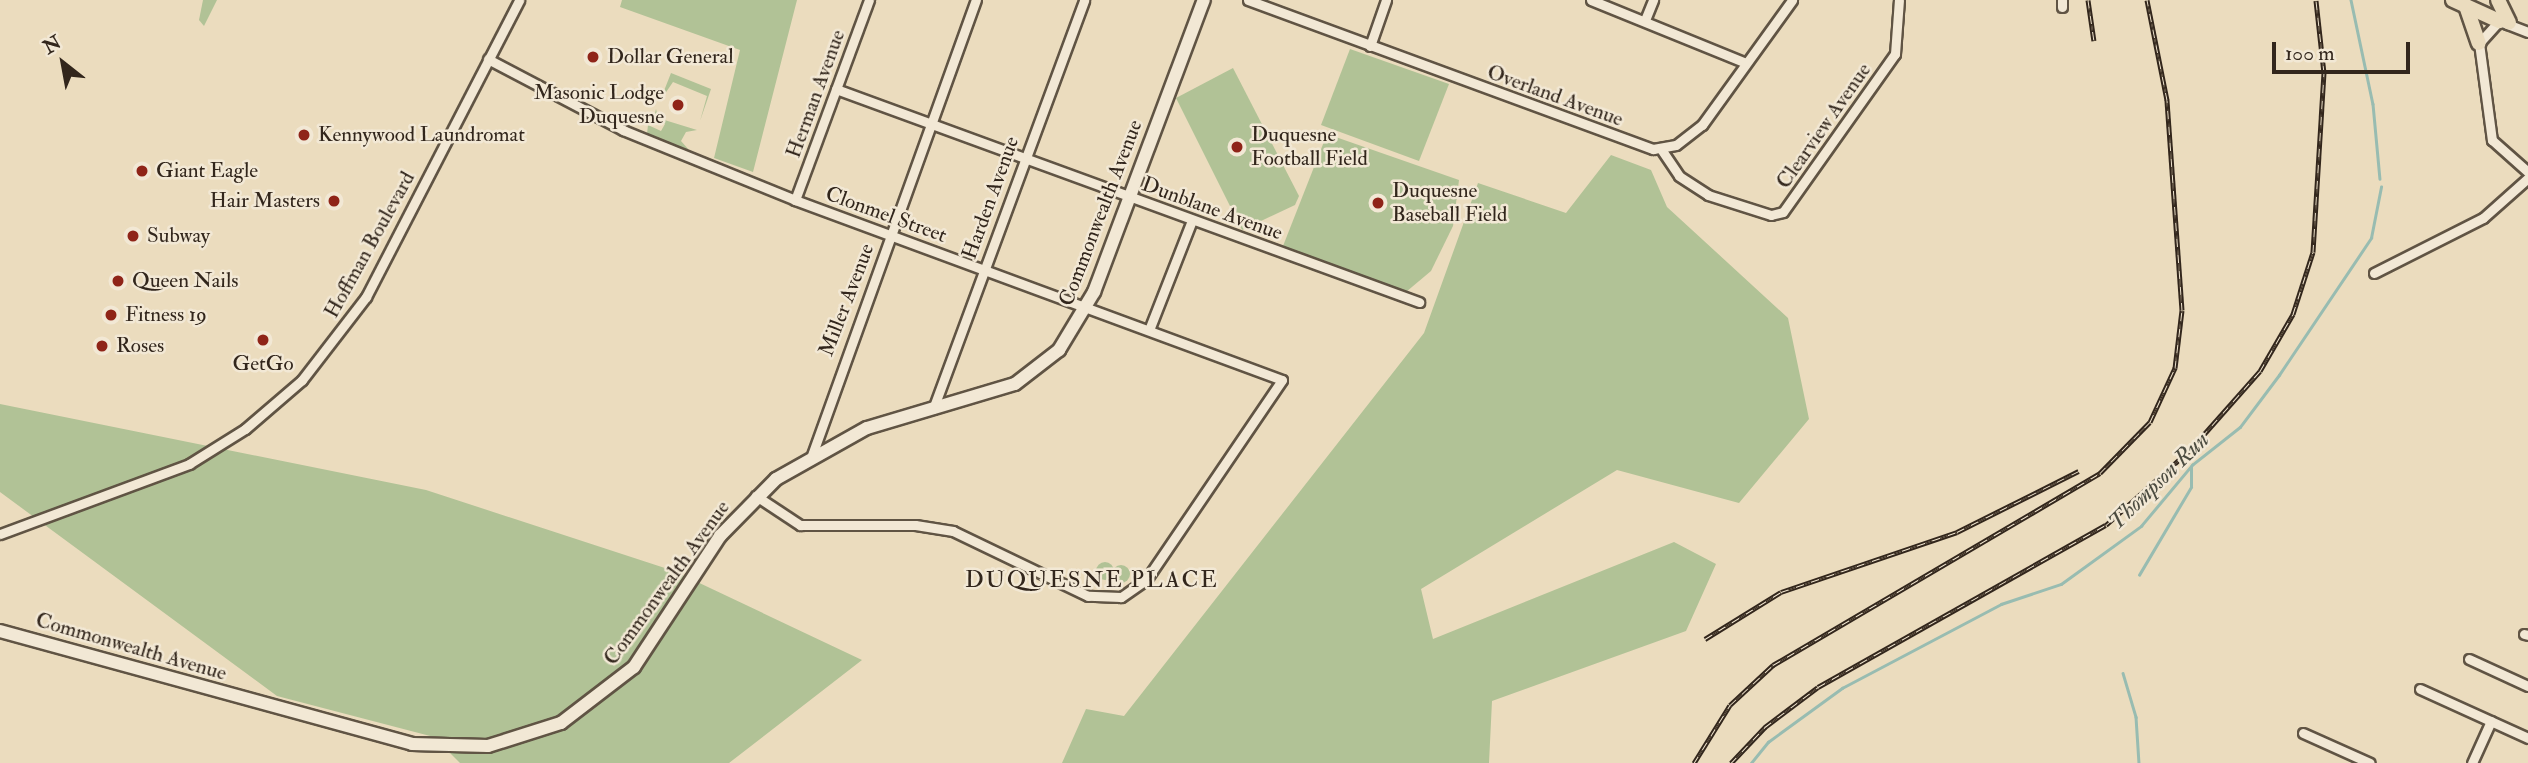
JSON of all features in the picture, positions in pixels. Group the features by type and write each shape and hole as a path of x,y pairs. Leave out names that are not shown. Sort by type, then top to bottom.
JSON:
{"main road":[{"path":"2498,0 2504,22"},
{"path":"2459,3 2504,22"},
{"path":"2459,3 2479,43"}],"street":[{"name":"Hoffman Boulevard","path":"0,534 189,464 289,394 366,297 519,0"},
{"name":"Herman Avenue","path":"795,200 869,0"},
{"name":"Miller Avenue","path":"812,455 976,0"},
{"name":"Harden Avenue","path":"933,409 1084,0"},
{"name":"Commonwealth Avenue","path":"0,631 383,738 443,748 500,744 561,723 626,676 720,536 756,496 812,455 867,428 987,396 1027,377 1059,350 1087,307 1204,0"},
{"name":"Overland Avenue","path":"1248,0 1661,149"},
{"path":"1370,46 1386,0"},
{"path":"1591,0 1746,62"},
{"path":"1645,20 1653,0"},
{"path":"1661,149 1696,132 1792,0"},
{"name":"Clearview Avenue","path":"1661,149 1679,176 1708,195 1771,215 1783,212 1895,54 1899,0"},
{"path":"2528,32 2504,22 2479,43 2497,148 2528,172"},
{"name":"Clonmel Street","path":"488,59 623,130 795,200 1282,380 1147,579 1131,594 1108,599 1073,590 953,531 915,525 800,525 756,496"},
{"name":"Dunblane Avenue","path":"835,89 1419,302"},
{"path":"2374,273 2483,218 2528,178"},
{"path":"1149,330 1192,220"},
{"path":"2469,659 2528,686"},
{"path":"2420,689 2528,738"},
{"path":"2472,763 2491,721"},
{"path":"2302,733 2370,763"}],"green space":[{"path":"203,0 217,0 204,26 199,20"},
{"path":"622,0 797,0 753,172 714,158 740,50 620,7"},
{"path":"1350,49 1449,84 1419,161 1321,125"},
{"name":"Duquesne Football Field","path":"1233,68 1299,196 1295,205 1242,230 1176,98"},
{"path":"671,73 711,89 700,121 707,96 673,82 660,101"},
{"path":"656,109 658,118 697,130 686,132 681,141 689,150 647,134 648,125 661,131 665,124 654,117"},
{"name":"Duquesne Baseball Field","path":"1327,134 1459,180 1453,226 1431,271 1406,292 1283,246"},
{"path":"1611,155 1651,170 1667,207 1788,318 1809,419 1739,503 1617,470 1421,589 1433,639 1674,542 1716,564 1686,631 1492,701 1489,763 1062,763 1086,709 1124,716 1424,333 1478,183 1566,213"},
{"path":"0,404 426,490 674,571 862,660 729,763 460,763 434,737 277,696 0,492"},
{"path":"1105,562 1111,565 1114,571 1111,577 1105,580 1099,577 1096,571 1099,565"},
{"path":"1121,565 1127,568 1130,574 1127,580 1121,583 1115,580 1112,574 1115,568"}],"waterway":[{"name":"Thompson Run","path":"2351,0 2373,104 2380,179"},
{"name":"Thompson Run","path":"1751,763 1768,742 1842,688 2001,604 2061,584 2141,526 2192,465 2240,427 2279,375 2371,238 2381,187"},
{"path":"2139,575 2191,487 2191,467"},
{"path":"2123,673 2136,717 2139,763"}],"railway":[{"path":"2088,0 2094,41"},
{"path":"1694,763 1730,705 1773,665 2100,473 2150,422 2175,368 2182,310 2167,100 2147,0"},
{"path":"1731,763 1765,727 1818,687 2106,525 2191,449 2260,371 2293,314 2313,252 2324,73 2316,0"},
{"path":"1705,639 1781,592 1957,532 2079,471"}],"place":[{"name":"Dollar General","path":"593,57"},
{"name":"Masonic Lodge Duquesne","path":"678,105"},
{"name":"Kennywood Laundromat","path":"304,135"},
{"name":"Duquesne Football Field","path":"1237,147"},
{"name":"Giant Eagle","path":"142,171"},
{"name":"Hair Masters","path":"334,201"},
{"name":"Duquesne Baseball Field","path":"1378,203"},
{"name":"Subway","path":"133,236"},
{"name":"Queen Nails","path":"118,281"},
{"name":"Fitness 19","path":"111,315"},
{"name":"GetGo","path":"263,340"},
{"name":"Roses","path":"102,346"}],"district":[{"name":"DUQUESNE PLACE","path":"1092,580"}]}
